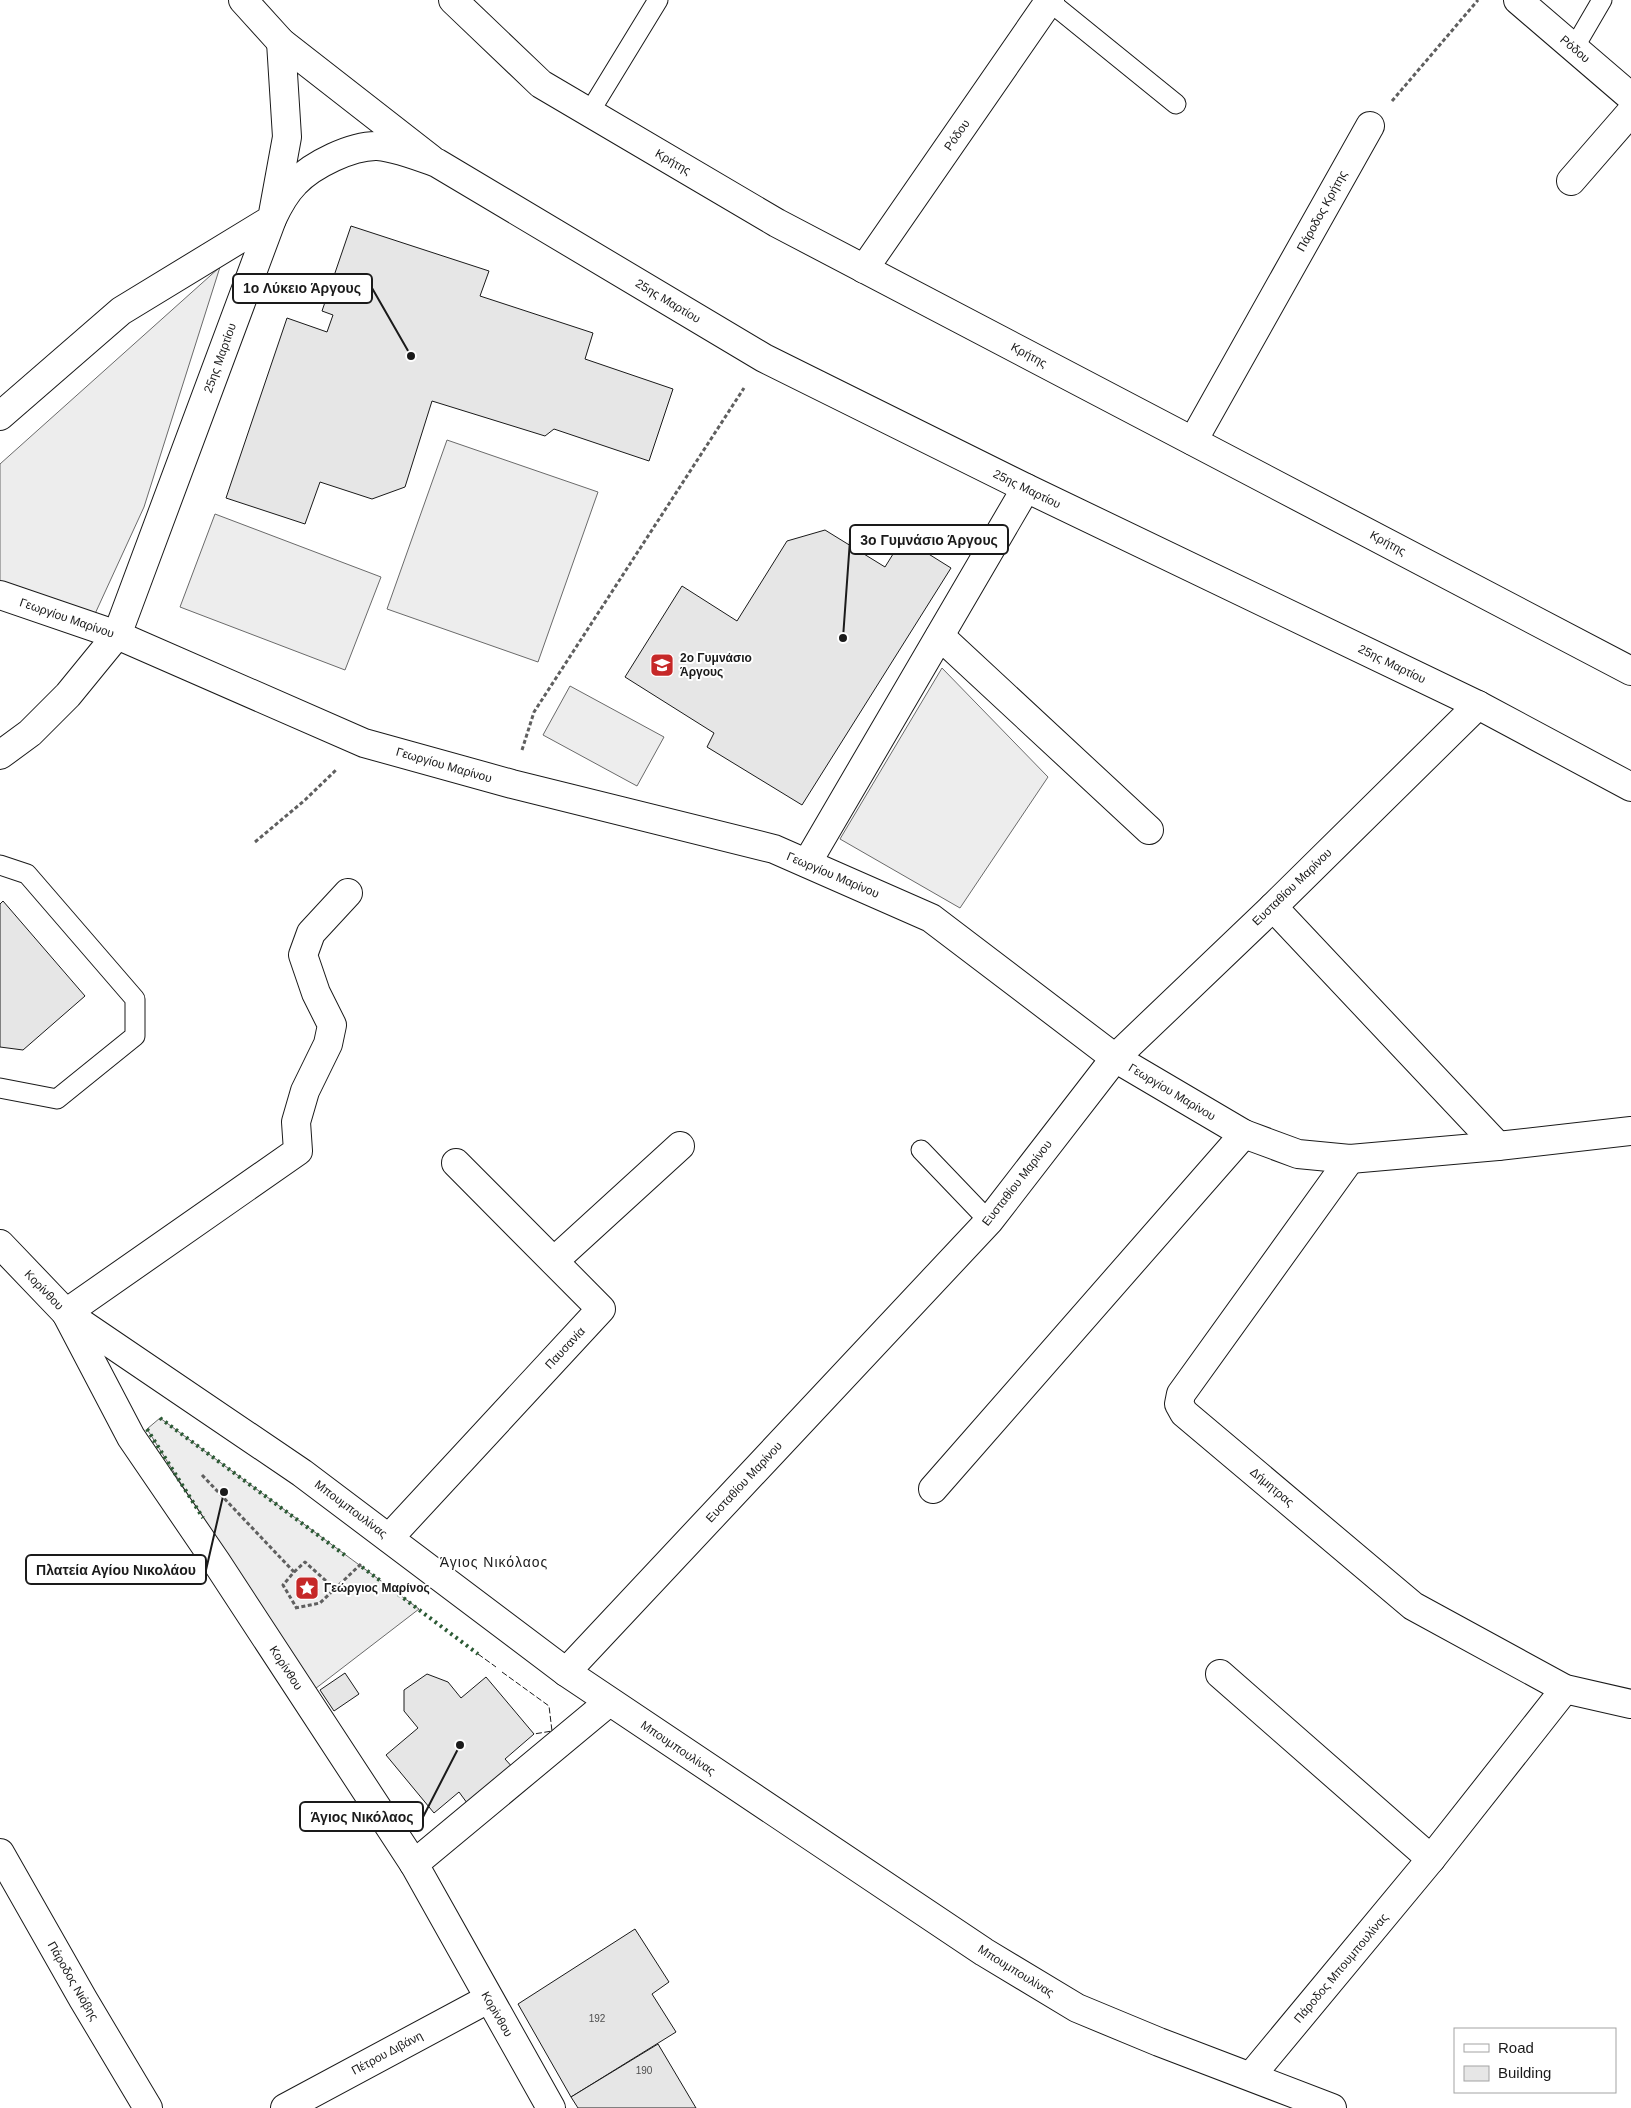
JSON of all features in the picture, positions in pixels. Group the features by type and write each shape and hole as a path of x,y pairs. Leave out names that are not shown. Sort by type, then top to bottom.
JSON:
{"street":[{"path":"243,0 282,42 437,164"},
{"name":"Κρήτης","path":"453,0 541,84 777,223 1631,671"},
{"name":"Ρόδου","path":"864,269 1050,0"},
{"name":"Ρόδου","path":"1518,0 1631,97"},
{"path":"0,416 121,311 272,218 286,137 282,42"},
{"path":"1571,181 1631,112"},
{"name":"Πάροδος Κρήτης","path":"1193,441 1370,126"},
{"name":"25ης Μαρτίου","path":"0,755 30,733 68,695 116,635 272,218 280,202 295,183 326,161 360,147 378,146 398,150 437,164 764,358 1026,488 1478,705 1631,787"},
{"path":"807,863 1026,488"},
{"name":"Γεωργίου Μαρίνου","path":"0,595 116,635 364,743 512,784 774,849 807,863 931,918 1115,1058 1244,1134 1298,1154 1350,1159 1498,1146 1631,1131"},
{"path":"940,636 1149,830"},
{"name":"Ευσταθίου Μαρίνου","path":"566,1672 989,1221 1115,1058 1478,705"},
{"path":"66,1313 298,1151 296,1122 305,1090 328,1044 332,1025 316,993 303,955 311,933 348,893"},
{"path":"1273,906 1498,1146"},
{"path":"933,1489 1244,1134"},
{"path":"554,1261 680,1146"},
{"name":"Δήμητρας","path":"1350,1159 1181,1394 1179,1404 1184,1413 1413,1606 1565,1689 1631,1704"},
{"name":"Παυσανία","path":"389,1538 601,1308 456,1162"},
{"name":"Κορίνθου","path":"0,1244 66,1313 131,1437 414,1864 488,1999 551,2108"},
{"name":"Μπουμπουλίνας","path":"66,1313 302,1473 566,1672 609,1702 984,1952 1077,2008 1159,2042 1332,2108"},
{"path":"1220,1674 1431,1859"},
{"name":"Πάροδος Μπουμπουλίνας","path":"1251,2076 1431,1859 1565,1689"},
{"path":"414,1864 609,1702"},
{"name":"Πάροδος Νιόβης","path":"0,1853 83,1999 148,2108"},
{"name":"Πέτρου Διβάνη","path":"285,2108 488,1999"}],"lane":[{"path":"589,112 658,0"},
{"path":"1050,0 1176,104"},
{"path":"1574,48 1602,0"},
{"path":"0,864 27,874 135,999 135,1036 57,1099 0,1088"},
{"path":"921,1150 989,1221"}],"path":[{"path":"1370,126 1478,0"},
{"path":"512,784 534,712 764,358"},
{"path":"255,842 305,800 364,743"},
{"path":"198,1471 294,1572"},
{"path":"262,1632 296,1607 320,1603 389,1538"},
{"path":"296,1607 283,1586 305,1562 334,1588"}],"shaded area":[{"path":"220,267 144,507 94,616 0,584 0,464"},
{"path":"447,440 598,492 538,662 387,609"},
{"path":"215,514 381,577 345,670 180,607"},
{"path":"942,668 1048,777 960,908 840,839"},
{"path":"570,686 664,737 637,786 543,735"},
{"path":"160,1418 419,1609 311,1692 147,1429"}],"building":[{"path":"351,226 489,271 480,296 593,333 585,359 673,389 649,461 554,429 545,436 432,401 405,487 372,499 320,482 305,524 226,498 287,318 327,332 333,315 322,311"},
{"path":"825,530 885,567 903,538 951,568 802,805 707,747 714,733 625,677 682,586 737,621 787,541"},
{"path":"3,901 85,996 23,1050 0,1047 0,904"},
{"path":"345,1673 359,1694 334,1711 320,1690"},
{"path":"427,1674 448,1682 461,1698 486,1677 534,1734 505,1759 515,1770 470,1807 459,1792 434,1813 386,1755 418,1728 404,1711 404,1690"},
{"path":"635,1929 669,1982 652,1994 676,2032 571,2097 518,2004"},
{"path":"658,2044 696,2108 578,2108 571,2097"}],"hedge":[{"path":"160,1418 346,1556"},
{"path":"147,1429 203,1518"},
{"path":"362,1567 478,1654"}],"fence":[{"path":"307,1577 319,1589 307,1599 296,1587 307,1577"},
{"path":"478,1654 496,1667"},
{"path":"502,1672 549,1706 552,1731 534,1734"}],"place":[{"name":"1ο Λύκειο Άργους","path":"411,356"},
{"name":"3ο Γυμνάσιο Άργους","path":"843,638"},
{"name":"2ο Γυμνάσιο Άργους","path":"662,665"},
{"name":"Πλατεία Αγίου Νικολάου","path":"224,1492"},
{"name":"Γεώργιος Μαρίνος","path":"307,1588"},
{"name":"Άγιος Νικόλαος","path":"460,1745"}],"district":[{"name":"Άγιος Νικόλαος","path":"494,1562"}]}
